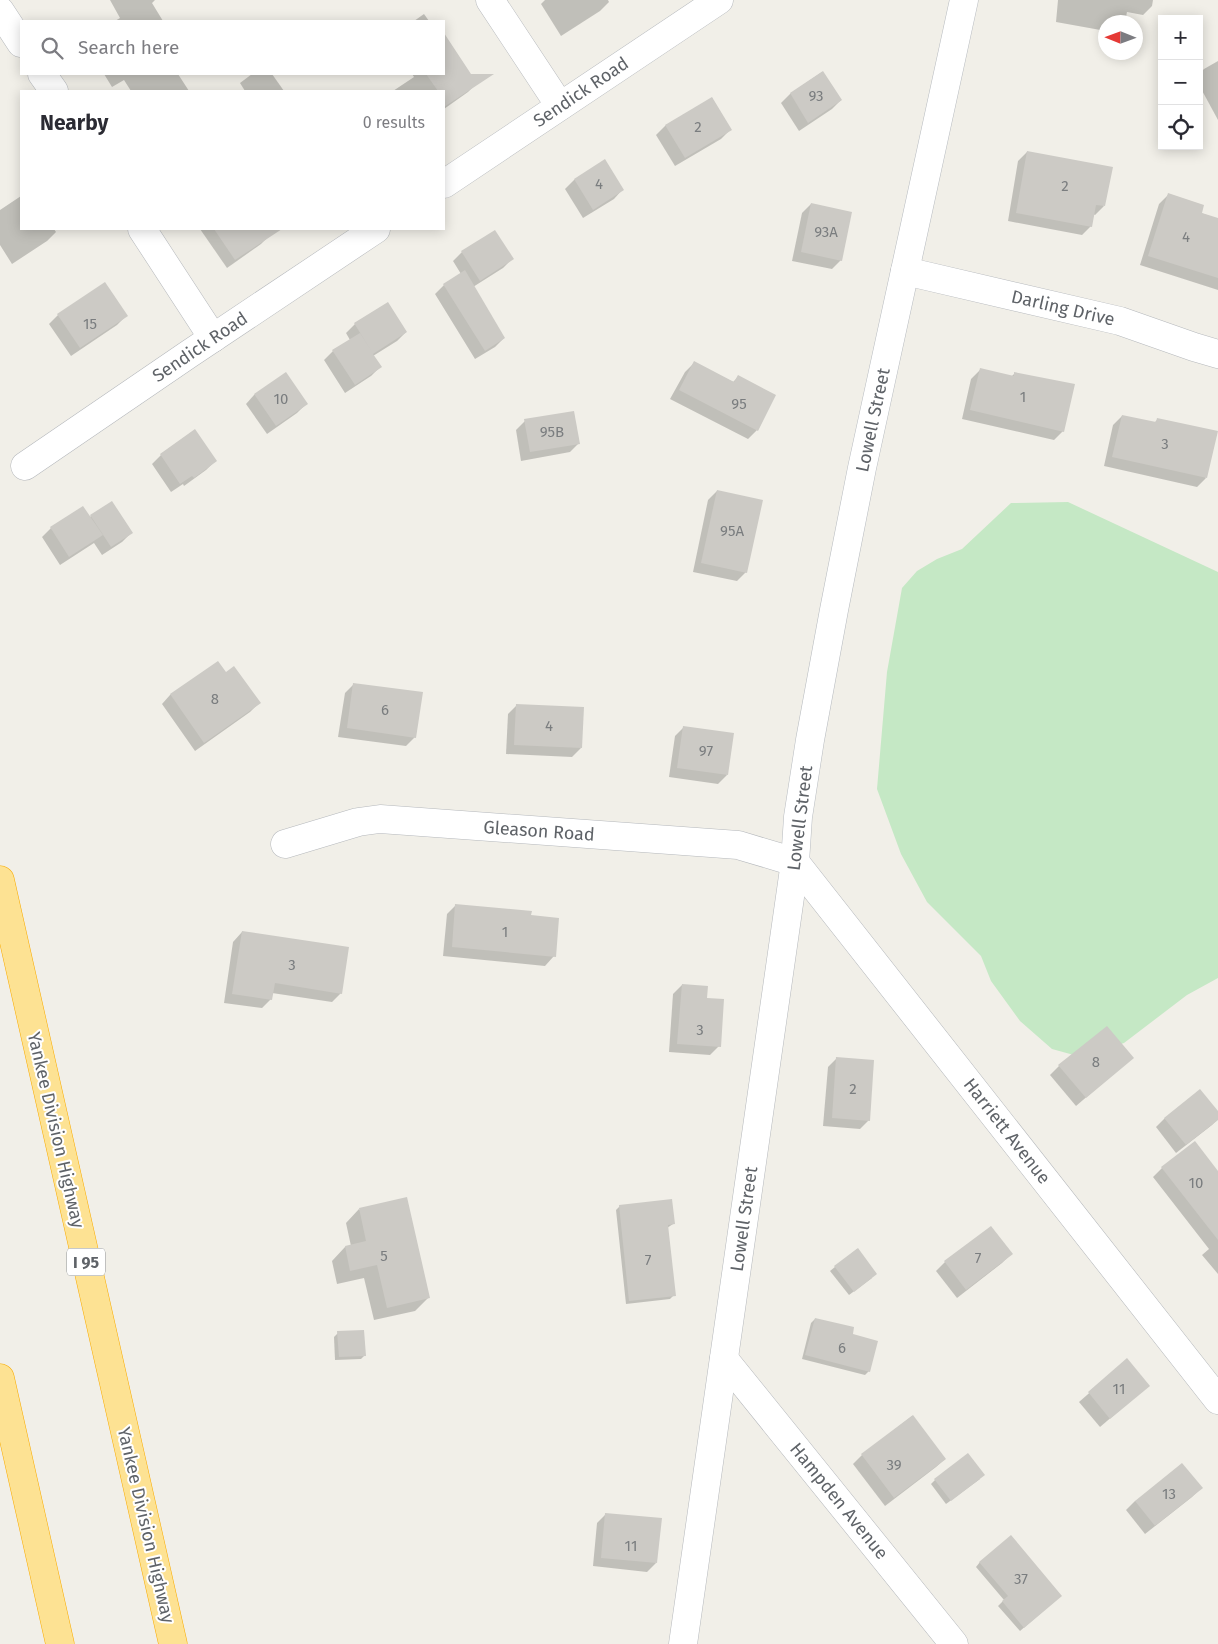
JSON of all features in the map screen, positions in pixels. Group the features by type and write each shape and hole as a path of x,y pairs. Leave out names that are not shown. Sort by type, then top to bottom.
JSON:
{"highway":[{"name":"Yankee Division Highway","path":"0,880 173,1644"},
{"path":"0,1378 60,1644"}],"street":[{"path":"490,0 560,106"},
{"name":"Sendick Road","path":"445,183 719,0"},
{"name":"Lowell Street","path":"683,1644 795,862 798,817 811,731 862,468 964,0"},
{"path":"0,11 20,41"},
{"path":"43,75 53,90"},
{"path":"143,230 213,338"},
{"name":"Sendick Road","path":"24,466 375,230"},
{"name":"Darling Drive","path":"905,271 1120,321 1218,354"},
{"name":"Gleason Road","path":"285,844 358,822 380,819 738,845 795,862"},
{"name":"Harriett Avenue","path":"795,862 1218,1400"},
{"name":"Hampden Avenue","path":"724,1359 954,1644"}],"green space":[{"path":"1068,502 1218,572 1218,978 1187,995 1124,1043 1081,1057 1052,1049 1020,1021 991,981 981,956 927,902 901,854 877,789 887,672 902,588 917,571 937,559 962,549 1011,503"}],"building":[{"path":"445,35 471,74 494,74 445,106 445,90 437,90 427,75 445,75"},
{"path":"823,71 842,100 808,123 790,93"},
{"path":"712,97 732,130 685,158 665,125"},
{"path":"1027,151 1113,167 1105,206 1096,205 1092,227 1016,213"},
{"path":"605,159 624,190 593,210 574,179"},
{"path":"1168,193 1204,205 1202,213 1218,218 1218,278 1148,256"},
{"path":"811,203 852,212 842,261 801,252"},
{"path":"215,230 280,230 235,260"},
{"path":"495,230 514,259 480,281 461,251"},
{"path":"465,270 505,338 485,351 443,284"},
{"path":"105,282 128,316 80,348 57,314"},
{"path":"388,302 407,332 373,354 382,367 355,385 332,350 360,333 372,352 354,323"},
{"path":"694,361 734,382 738,375 776,395 758,431 679,390"},
{"path":"980,368 1014,376 1014,372 1075,384 1064,432 970,410"},
{"path":"286,372 308,404 276,426 254,394"},
{"path":"574,411 580,444 530,452 524,419"},
{"path":"1122,415 1156,422 1157,418 1218,431 1207,478 1112,457"},
{"path":"195,429 217,461 194,478 192,476 180,484 160,454"},
{"path":"717,490 763,500 747,573 701,563"},
{"path":"112,501 133,533 111,547 90,515"},
{"path":"83,506 103,535 69,557 50,527"},
{"path":"218,661 226,672 234,666 261,703 204,743 170,694"},
{"path":"353,683 423,692 416,738 347,728"},
{"path":"516,704 584,707 582,748 514,745"},
{"path":"683,726 734,733 728,775 677,768"},
{"path":"455,904 532,911 531,915 559,918 556,957 452,947"},
{"path":"242,931 349,947 342,994 275,983 272,1000 232,994"},
{"path":"682,984 708,986 707,998 724,999 721,1047 677,1044"},
{"path":"1107,1026 1134,1058 1086,1098 1058,1065"},
{"path":"836,1057 874,1060 870,1121 832,1118"},
{"path":"1200,1089 1218,1111 1218,1120 1186,1145 1164,1118"},
{"path":"1195,1141 1218,1171 1218,1240 1161,1167"},
{"path":"407,1197 430,1298 387,1308 377,1265 350,1271 345,1246 366,1241 359,1208"},
{"path":"672,1199 675,1224 668,1225 676,1296 629,1301 619,1205"},
{"path":"991,1226 1013,1254 966,1290 944,1261"},
{"path":"858,1248 877,1274 854,1292 834,1266"},
{"path":"815,1318 854,1327 853,1334 878,1341 870,1372 805,1355"},
{"path":"364,1330 366,1356 339,1357 337,1331"},
{"path":"1127,1358 1150,1386 1110,1419 1088,1392"},
{"path":"913,1415 946,1459 894,1498 861,1454"},
{"path":"968,1453 985,1475 951,1501 934,1479"},
{"path":"1182,1463 1203,1488 1155,1526 1135,1501"},
{"path":"605,1513 662,1518 657,1563 601,1558"},
{"path":"1011,1535 1062,1596 1024,1628 1002,1601 1008,1596 979,1562"}]}
